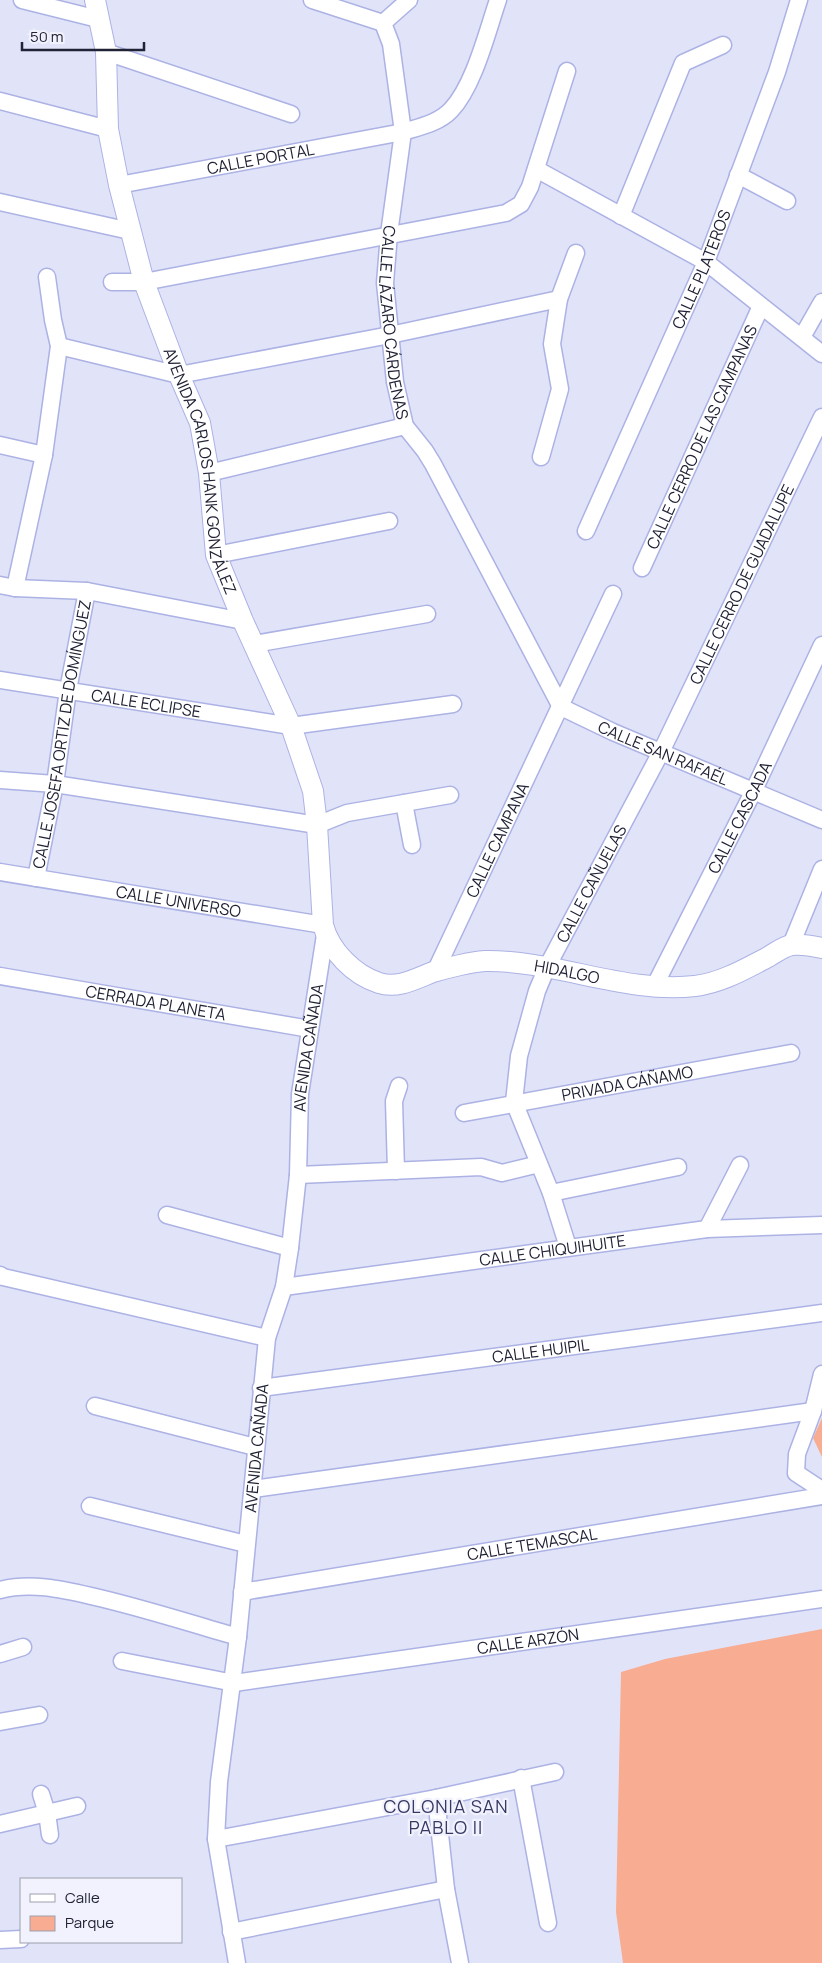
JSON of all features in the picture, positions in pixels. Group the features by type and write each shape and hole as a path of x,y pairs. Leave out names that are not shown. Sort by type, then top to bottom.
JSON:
{"street":[{"path":"22,0 96,9"},
{"path":"312,0 383,24 409,0"},
{"name":"CALLE PORTAL","path":"119,185 402,132 431,124 451,111 465,91 498,0"},
{"name":"CALLE PLATEROS","path":"586,531 706,262 777,72 799,0"},
{"name":"AVENIDA CARLOS HANK GONZÁLEZ","path":"96,9 106,52 108,129 119,185 144,282 179,375 200,422 209,473 216,555 243,621 291,726 313,791 324,930"},
{"name":"CALLE LÁZARO CÁRDENAS","path":"383,24 391,44 402,132 389,234 385,283 395,382 405,426 433,464 560,707"},
{"path":"621,216 682,63 723,45"},
{"path":"106,52 291,114"},
{"path":"112,282 144,282 506,213 521,204 530,187 567,71"},
{"path":"0,101 108,129"},
{"path":"536,169 706,262 822,354"},
{"path":"738,175 787,201"},
{"path":"0,202 130,231"},
{"path":"541,457 560,388 552,344 559,299 576,253"},
{"path":"47,277 53,320 60,346 44,455 7,586 87,591 243,621"},
{"path":"60,346 179,375 390,335 559,299"},
{"path":"802,337 822,302"},
{"name":"CALLE CERRO DE LAS CAMPANAS","path":"642,568 761,306"},
{"name":"CALLE CERRO DE GUADALUPE","path":"661,752 822,418"},
{"path":"209,473 405,426"},
{"path":"0,445 44,455"},
{"path":"216,555 389,521"},
{"name":"CALLE JOSEFA ORTIZ DE DOMÍNGUEZ","path":"36,878 55,784 68,690 87,591"},
{"path":"560,707 612,594"},
{"path":"254,644 427,614"},
{"name":"CALLE CASCADA","path":"654,987 753,792 822,645"},
{"name":"CALLE ECLIPSE","path":"0,680 291,726 453,704"},
{"name":"CALLE SAN RAFAÉL","path":"560,707 753,792 822,820"},
{"name":"CALLE CAMPANA","path":"435,972 560,707"},
{"name":"CALLE CAÑUELAS","path":"568,1247 551,1193 514,1102 519,1056 536,992 547,967 661,752"},
{"path":"0,780 55,784 317,825 347,813 450,795"},
{"path":"404,803 412,845"},
{"path":"822,869 791,945 822,948"},
{"name":"CALLE UNIVERSO","path":"0,872 324,930"},
{"name":"HIDALGO","path":"324,930 344,961 362,976 380,984 400,985 435,972 483,961 510,962 547,967 654,987 696,986 733,975 791,945"},
{"name":"AVENIDA CAÑADA","path":"237,1963 216,1839 219,1782 234,1683 246,1544 253,1489 255,1447 267,1338 284,1287 290,1248 298,1174 300,1094 324,930"},
{"name":"CERRADA PLANETA","path":"0,976 310,1029"},
{"name":"PRIVADA CÁÑAMO","path":"464,1113 514,1102 791,1053"},
{"path":"396,1171 394,1101 399,1086"},
{"path":"298,1174 481,1167 502,1173 539,1164"},
{"path":"707,1229 740,1165"},
{"path":"551,1193 678,1167"},
{"path":"167,1216 290,1248"},
{"name":"CALLE CHIQUIHUITE","path":"284,1287 707,1229 822,1225"},
{"path":"2,1276 267,1338"},
{"name":"CALLE HUIPIL","path":"261,1388 822,1313"},
{"path":"822,1374 813,1411 797,1454 796,1473 822,1490"},
{"path":"95,1406 255,1447"},
{"path":"253,1489 813,1411"},
{"name":"CALLE TEMASCAL","path":"242,1592 822,1496"},
{"path":"90,1506 246,1544"},
{"path":"0,1590 13,1587 50,1587 121,1603 238,1637"},
{"name":"CALLE ARZÓN","path":"122,1661 234,1683 822,1598"},
{"path":"0,1654 23,1647"},
{"path":"0,1722 38,1715"},
{"path":"216,1839 436,1798 554,1772"},
{"path":"521,1778 548,1923"},
{"path":"41,1794 47,1813 50,1835"},
{"path":"436,1798 446,1889 460,1963"},
{"path":"0,1824 77,1806"},
{"path":"232,1932 446,1889"},
{"path":"0,1940 20,1939"}],"green space":[{"path":"822,1418 822,1457 813,1438"},
{"path":"822,1629 822,1963 623,1963 616,1912 621,1672 665,1659"}],"district":[{"name":"COLONIA SAN PABLO II","path":"446,1817"}]}
